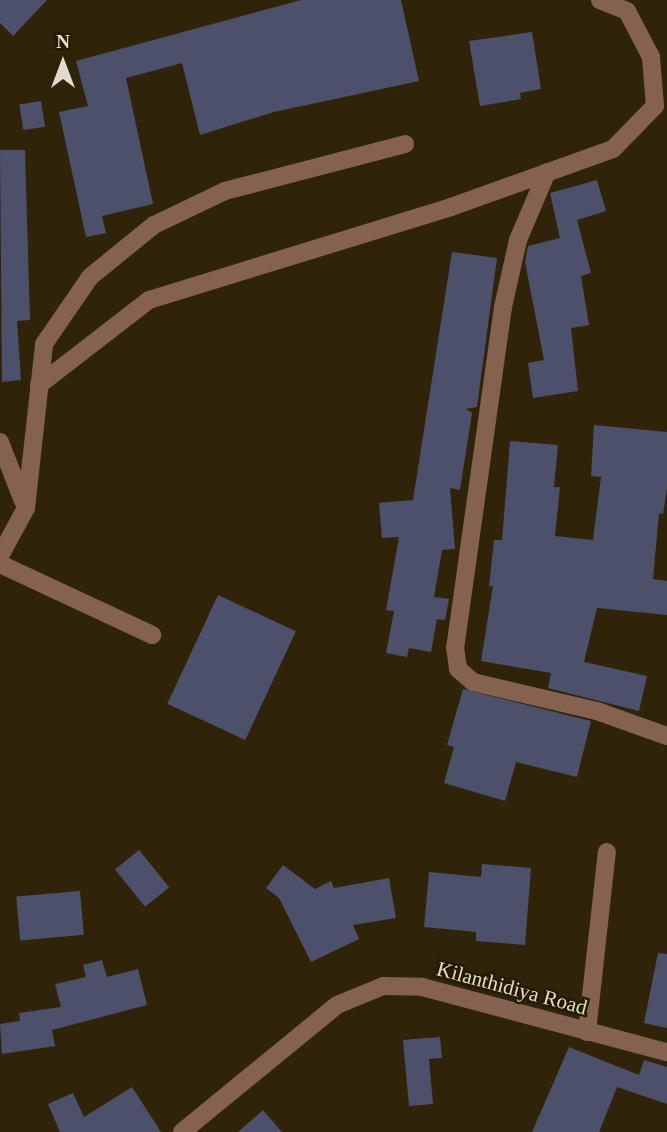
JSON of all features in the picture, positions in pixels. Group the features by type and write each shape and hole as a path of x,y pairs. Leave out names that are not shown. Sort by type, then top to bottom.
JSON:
{"street":[{"path":"39,386 149,300 451,207 613,149 655,106 651,57 627,11 600,0"},
{"path":"0,556 26,508 44,344 90,276 154,225 225,191 405,144"},
{"path":"547,172 518,240 503,307 454,646 458,669 473,682 597,711 667,736"},
{"path":"0,442 26,508"},
{"path":"0,564 152,635"},
{"path":"587,1032 607,852"},
{"name":"Kilanthidiya Road","path":"182,1132 337,1005 383,986 422,987 667,1052"}],"building":[{"path":"0,0 47,0 13,36 0,23"},
{"path":"301,0 401,0 419,81 274,112 200,135 182,63 126,78 153,204 102,216 106,233 86,237 59,112 88,106 76,61"},
{"path":"532,32 541,89 520,93 521,99 480,106 469,41"},
{"path":"41,101 45,127 23,130 19,104"},
{"path":"0,150 25,150 30,320 17,321 21,380 2,382"},
{"path":"597,180 606,211 577,220 591,273 581,276 589,325 571,328 578,391 533,398 528,363 544,360 525,262 528,246 560,238 550,193"},
{"path":"452,252 497,258 477,407 466,409 472,413 460,490 450,488 455,549 442,550 434,597 449,599 445,620 437,619 431,652 409,648 407,657 386,653 394,611 386,610 399,537 382,538 379,503 413,500"},
{"path":"594,425 667,432 667,488 663,514 659,513 653,579 667,581 667,615 597,608 584,662 647,676 639,711 548,688 551,673 481,661 493,586 489,586 494,540 502,540 510,441 558,445 554,487 560,487 555,536 593,540 601,477 591,476"},
{"path":"218,595 296,631 245,740 167,704"},
{"path":"463,689 591,721 577,777 516,762 505,801 444,783 454,747 447,745"},
{"path":"139,850 169,887 145,907 115,870"},
{"path":"482,864 531,868 525,945 476,941 476,932 424,927 429,872 481,877"},
{"path":"283,865 315,889 331,881 334,888 389,878 396,918 353,925 359,939 311,962 279,898 266,888"},
{"path":"80,891 84,935 20,940 16,897"},
{"path":"658,953 667,954 667,1028 644,1023"},
{"path":"102,960 107,977 138,969 147,1005 52,1030 55,1046 2,1054 0,1024 20,1021 19,1013 61,1007 55,984 86,977 83,965"},
{"path":"440,1037 442,1058 429,1059 433,1104 409,1106 403,1040"},
{"path":"569,1047 639,1075 644,1060 667,1067 667,1104 617,1087 599,1132 532,1132"},
{"path":"132,1087 161,1132 60,1132 48,1104 73,1093 84,1117"},
{"path":"263,1110 282,1132 238,1132"}]}
